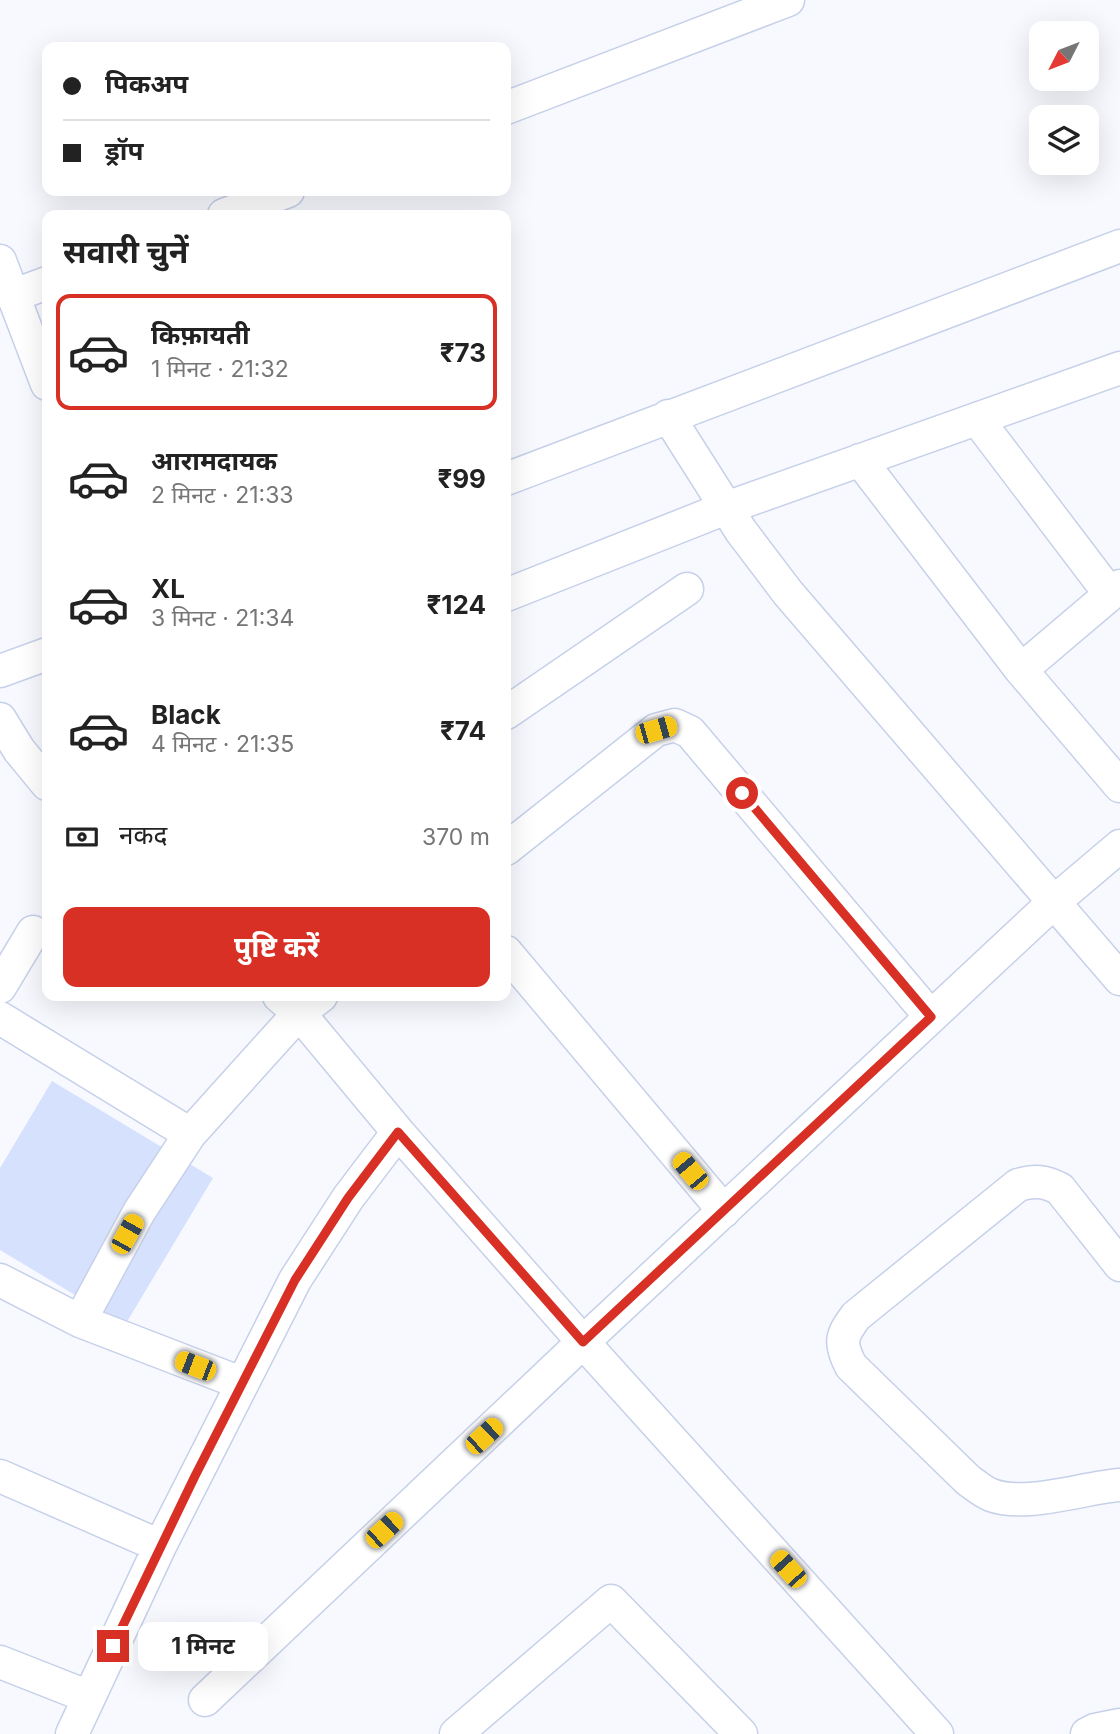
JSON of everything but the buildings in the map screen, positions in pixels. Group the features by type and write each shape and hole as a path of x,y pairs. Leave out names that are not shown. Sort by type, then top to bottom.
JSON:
{"street":[{"path":"511,106 788,0"},
{"path":"237,210 275,196"},
{"path":"511,477 1120,246"},
{"path":"0,261 42,371"},
{"path":"12,296 42,285"},
{"path":"511,594 726,508 1120,368"},
{"path":"668,416 726,508 788,593 1120,979"},
{"path":"977,419 1115,590 1021,670"},
{"path":"860,460 1021,670 1120,786"},
{"path":"511,710 687,589"},
{"path":"0,670 42,656"},
{"path":"0,719 19,750 42,778"},
{"path":"511,845 656,730 675,724 690,732 931,1017"},
{"path":"205,1700 1054,902 1120,846"},
{"path":"0,987 33,932"},
{"path":"511,958 724,1211"},
{"path":"80,1321 139,1212 190,1134 299,1002 398,1132 583,1342 937,1734"},
{"path":"0,1018 190,1134"},
{"path":"72,1734 160,1546 295,1280 348,1198 398,1132"},
{"path":"1120,1265 1060,1189 1048,1182 1033,1181 1018,1185 856,1316 845,1330 842,1348 851,1366 968,1480 989,1494 1012,1500 1032,1499 1093,1487 1120,1485"},
{"path":"0,1280 80,1321 241,1383"},
{"path":"0,1475 160,1546"},
{"path":"456,1734 611,1601 741,1734"},
{"path":"0,1662 89,1697"},
{"path":"1087,1734 1120,1725"}],"shaded area":[{"path":"52,1081 213,1178 125,1325 0,1250 0,1168"}],"route":[{"path":"113,1646 241,1383 295,1280 348,1198 398,1132 583,1342 931,1017 742,793"}]}
